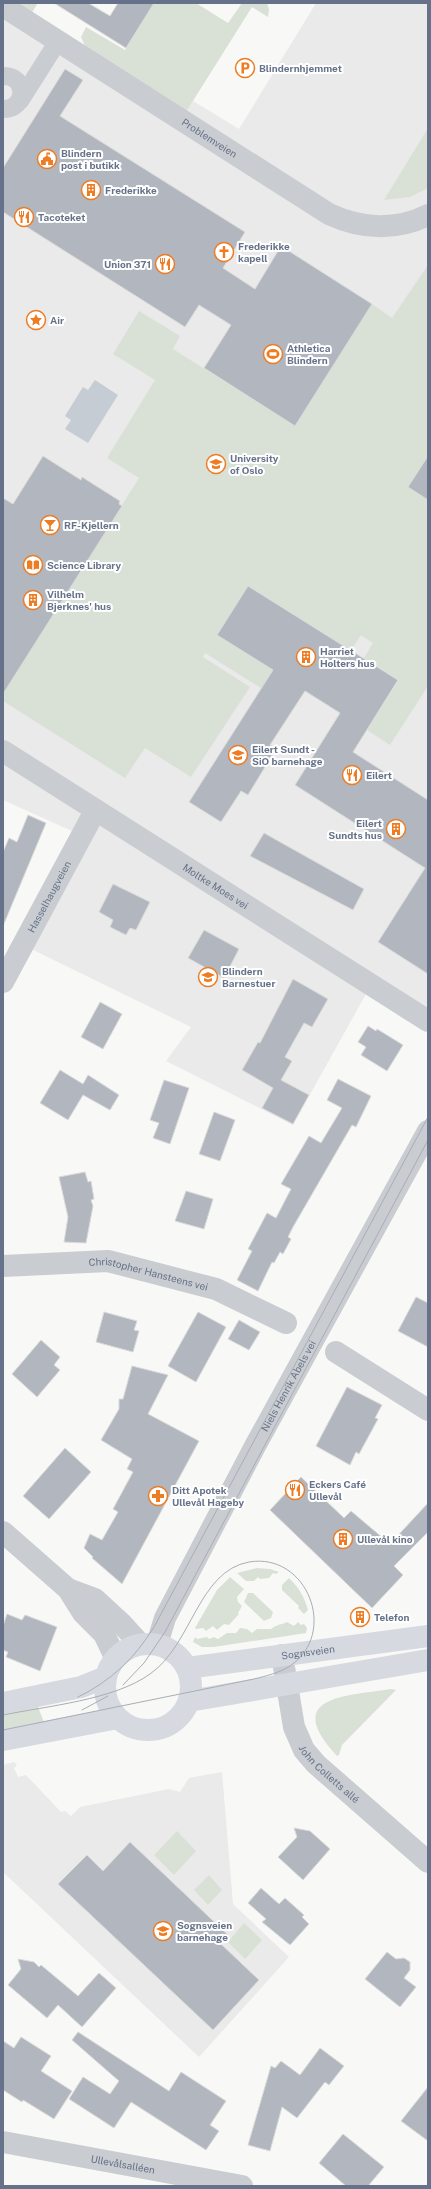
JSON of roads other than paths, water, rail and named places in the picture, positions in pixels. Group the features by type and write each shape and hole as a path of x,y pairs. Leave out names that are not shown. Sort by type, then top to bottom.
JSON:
{"main road":[{"name":"Sognsveien","path":"187,1668 428,1636"},
{"path":"148,1644 168,1648 180,1657 187,1668 191,1679 189,1701 178,1719 159,1729 137,1729 118,1718 110,1708 106,1697 106,1677 115,1657 132,1646 148,1644"},
{"path":"189,1701 428,1660"},
{"path":"3,1703 81,1687 106,1677"},
{"path":"3,1740 118,1718"}],"street":[{"name":"Problemveien","path":"3,6 329,214 347,222 364,226 405,224 428,215"},
{"path":"3,109 12,108 58,41"},
{"path":"3,76 14,78 23,90"},
{"name":"Moltke Moes vei","path":"3,751 428,1022"},
{"name":"Hasselhaugveien","path":"3,982 95,811"},
{"name":"Niels Henrik Abels vei","path":"148,1644 165,1618 254,1448 428,1131"},
{"name":"Christopher Hansteens vei","path":"3,1266 108,1261 216,1289 286,1323"},
{"path":"336,1352 428,1410"},
{"path":"3,1532 68,1589 83,1613 104,1634 115,1657"},
{"path":"68,1589 95,1599 121,1623 148,1644"},
{"name":"John Colletts allé","path":"282,1655 294,1727 304,1750 316,1764 428,1862"},
{"name":"Ullevålsalléen","path":"3,2142 242,2186"}],"tram line":[{"path":"78,1697 101,1684 121,1668 139,1649 154,1627 428,1117"},
{"path":"123,1685 144,1663 165,1632 428,1140"},
{"path":"3,1715 80,1701 99,1696 135,1683 150,1674 164,1661 176,1646 206,1594 218,1579 232,1568 249,1562 269,1562 287,1569 300,1582 310,1598 314,1616 312,1634 305,1652 290,1666 281,1671 254,1679 3,1730"},
{"path":"82,1710 108,1696"}],"place":[{"name":"Blindernhjemmet","path":"245,68"},
{"name":"Blindern post i butikk","path":"47,159"},
{"name":"Frederikke","path":"91,190"},
{"name":"Tacoteket","path":"24,217"},
{"name":"Frederikke kapell","path":"224,252"},
{"name":"Union 371","path":"165,264"},
{"name":"Air","path":"36,320"},
{"name":"Athletica Blindern","path":"273,354"},
{"name":"University of Oslo","path":"216,464"},
{"name":"RF-Kjellern","path":"50,525"},
{"name":"Science Library","path":"33,565"},
{"name":"Vilhelm Bjerknes' hus","path":"33,600"},
{"name":"Harriet Holters hus","path":"306,657"},
{"name":"Eilert Sundt - SiO barnehage","path":"238,755"},
{"name":"Eilert","path":"352,775"},
{"name":"Eilert Sundts hus","path":"396,829"},
{"name":"Blindern Barnestuer","path":"208,977"},
{"name":"Eckers Café Ullevål","path":"295,1490"},
{"name":"Ditt Apotek Ullevål Hageby","path":"158,1496"},
{"name":"Ullevål kino","path":"343,1539"},
{"name":"Telefon","path":"360,1617"},
{"name":"Sognsveien barnehage","path":"163,1931"}]}
